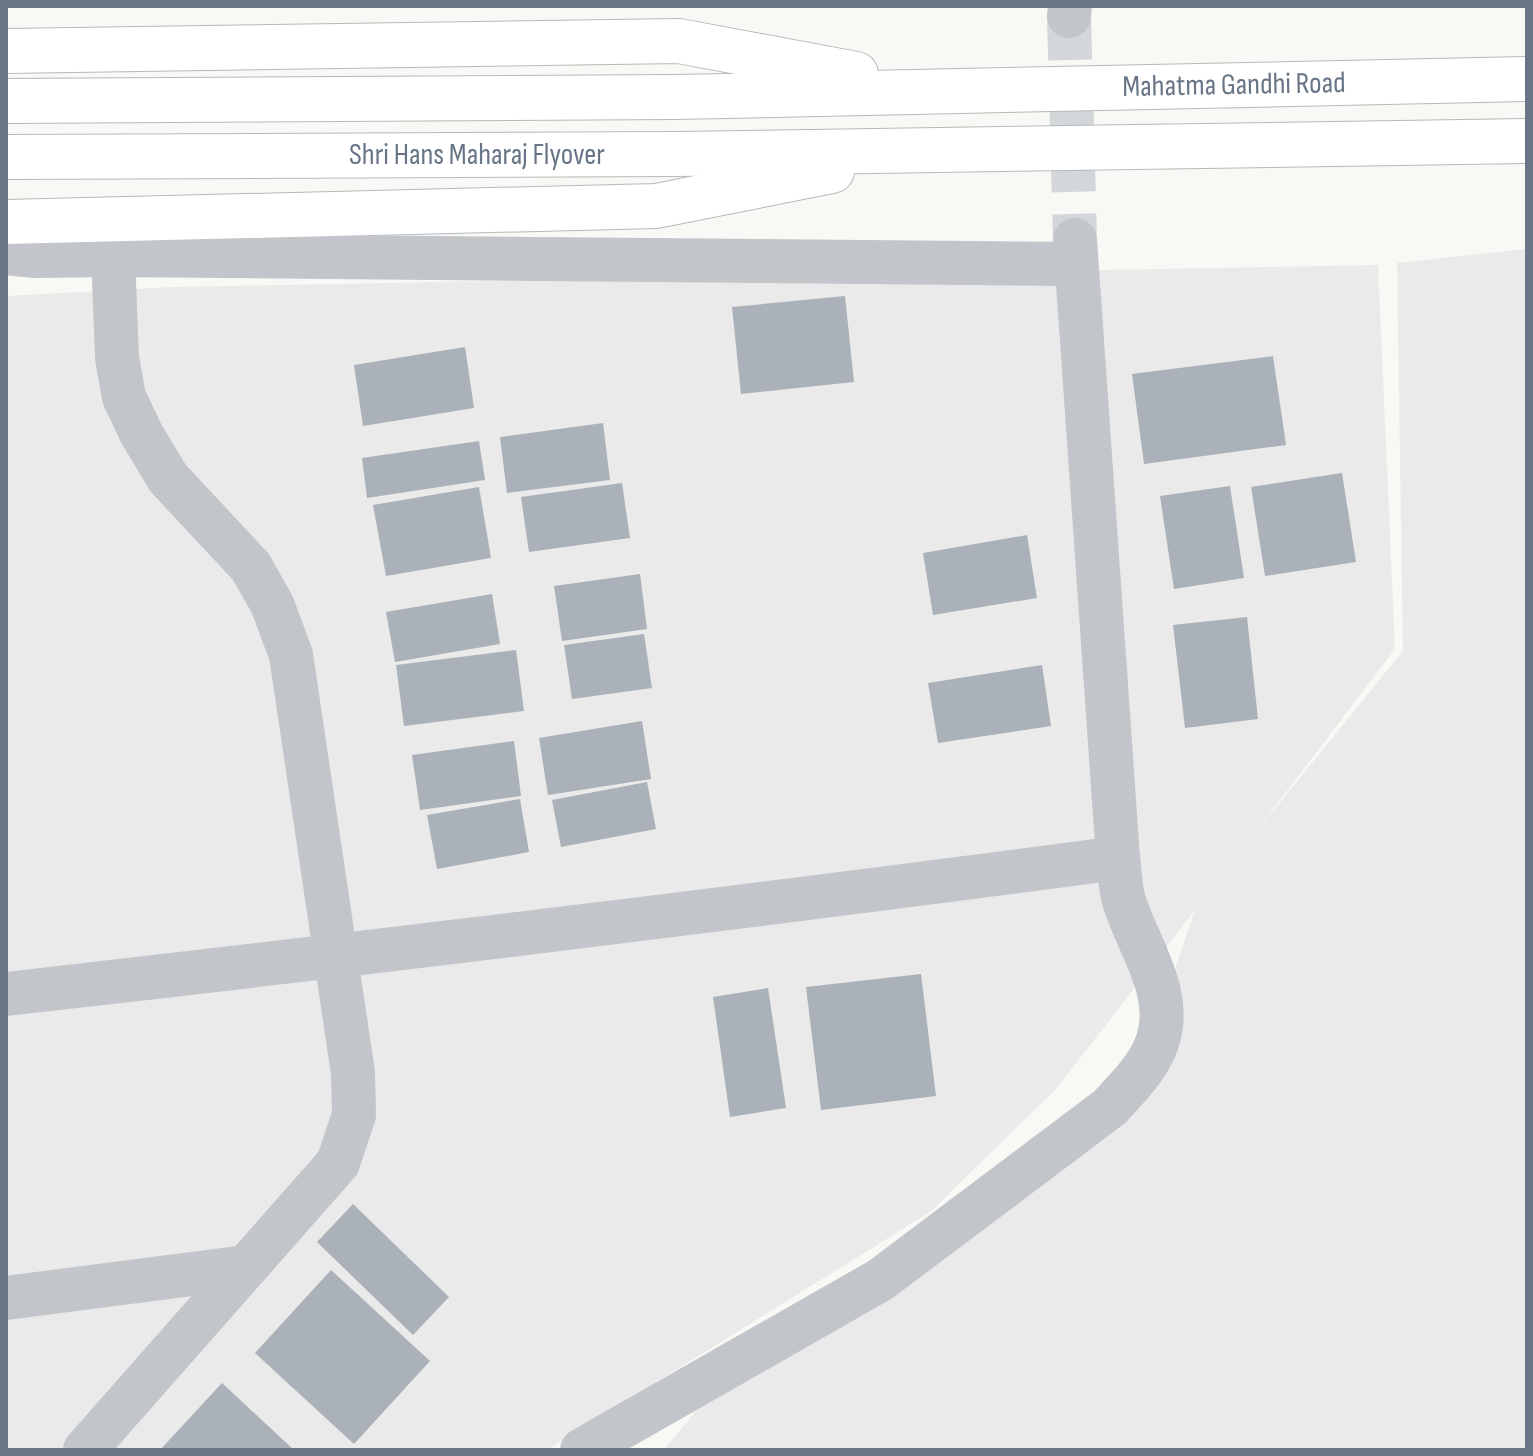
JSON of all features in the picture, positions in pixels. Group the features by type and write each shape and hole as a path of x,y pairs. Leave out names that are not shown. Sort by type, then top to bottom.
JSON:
{"main road":[{"path":"6,51 679,41 942,91"},
{"name":"Mahatma Gandhi Road","path":"942,91 1527,79"},
{"name":"Shri Hans Maharaj Flyover","path":"6,101 676,97 942,91"},
{"name":"Mahatma Gandhi Road","path":"948,149 1527,141"},
{"path":"6,222 656,206 948,149"},
{"name":"Shri Hans Maharaj Flyover","path":"6,157 677,154 948,149"}],"street":[{"path":"6,253 36,256 1075,252 1118,858 1123,899 1158,986 1162,1016 1156,1046 1141,1073 1110,1107 880,1280 582,1450"},
{"path":"85,1450 338,1163 354,1115 353,1073 291,655 272,604 251,567 168,478 124,397 117,358 113,255"},
{"path":"6,994 335,957 1118,858"},
{"path":"6,1298 246,1267"}],"shaded area":[{"path":"1527,249 1527,1450 664,1450 718,1384 1129,1107 1195,910 1056,1089 930,1212 547,1450 6,1450 6,296 174,287 1378,265 1395,649 1251,838 1403,651 1397,263"}],"building":[{"path":"845,296 854,382 741,394 732,307"},
{"path":"465,347 474,408 363,426 354,365"},
{"path":"1273,356 1286,445 1144,464 1132,374"},
{"path":"603,423 610,480 507,493 500,437"},
{"path":"479,441 485,480 367,498 362,458"},
{"path":"1342,473 1356,562 1265,576 1251,487"},
{"path":"622,483 630,538 529,552 521,497"},
{"path":"1230,486 1244,578 1174,589 1160,496"},
{"path":"479,487 491,558 386,576 373,505"},
{"path":"1027,535 1037,598 933,615 923,553"},
{"path":"640,574 647,629 562,641 554,586"},
{"path":"492,594 500,644 395,662 386,612"},
{"path":"1247,617 1258,719 1185,728 1173,625"},
{"path":"644,634 652,688 572,699 564,645"},
{"path":"516,650 524,711 404,726 396,665"},
{"path":"1042,665 1051,726 938,743 928,683"},
{"path":"642,721 651,779 548,795 539,738"},
{"path":"514,741 521,796 420,810 412,755"},
{"path":"647,782 656,829 561,847 552,800"},
{"path":"520,799 529,852 437,869 427,815"},
{"path":"921,974 936,1096 821,1110 806,987"},
{"path":"768,988 786,1108 730,1117 713,997"},
{"path":"353,1204 449,1297 413,1335 317,1242"},
{"path":"331,1270 430,1361 354,1444 255,1353"},
{"path":"222,1383 294,1450 160,1450"}],"tunnel":[{"path":"1069,16 1075,240"}]}
